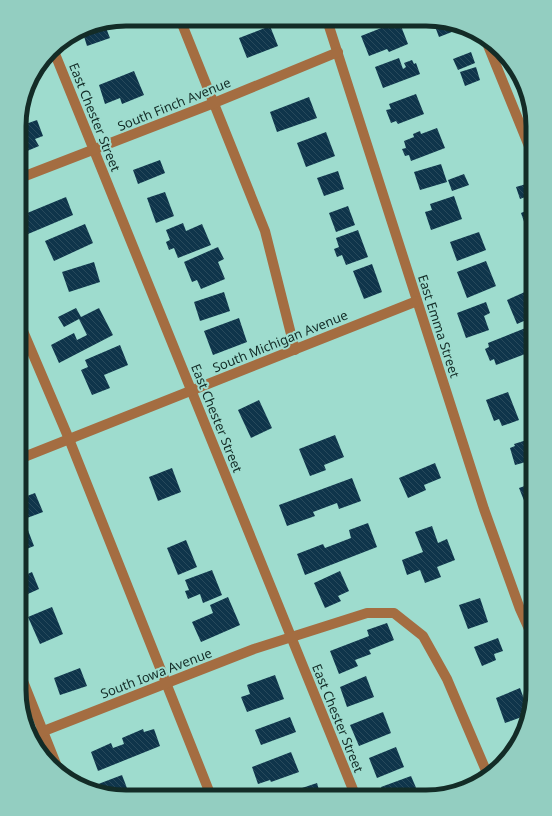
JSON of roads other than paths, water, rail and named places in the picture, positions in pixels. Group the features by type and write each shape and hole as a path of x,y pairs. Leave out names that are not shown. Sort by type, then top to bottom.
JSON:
{"street":[{"path":"183,26 265,231 295,350"},
{"name":"East Emma Street","path":"329,26 484,509 526,622"},
{"path":"489,49 526,139"},
{"name":"South Finch Avenue","path":"26,176 214,103 338,52"},
{"name":"East Chester Street","path":"56,55 353,790"},
{"name":"South Michigan Avenue","path":"26,456 417,301"},
{"path":"26,338 69,439 209,790"},
{"name":"South Iowa Avenue","path":"36,734 254,649 367,613 394,613 423,636 447,679 486,770"},
{"path":"26,688 55,761"}]}
